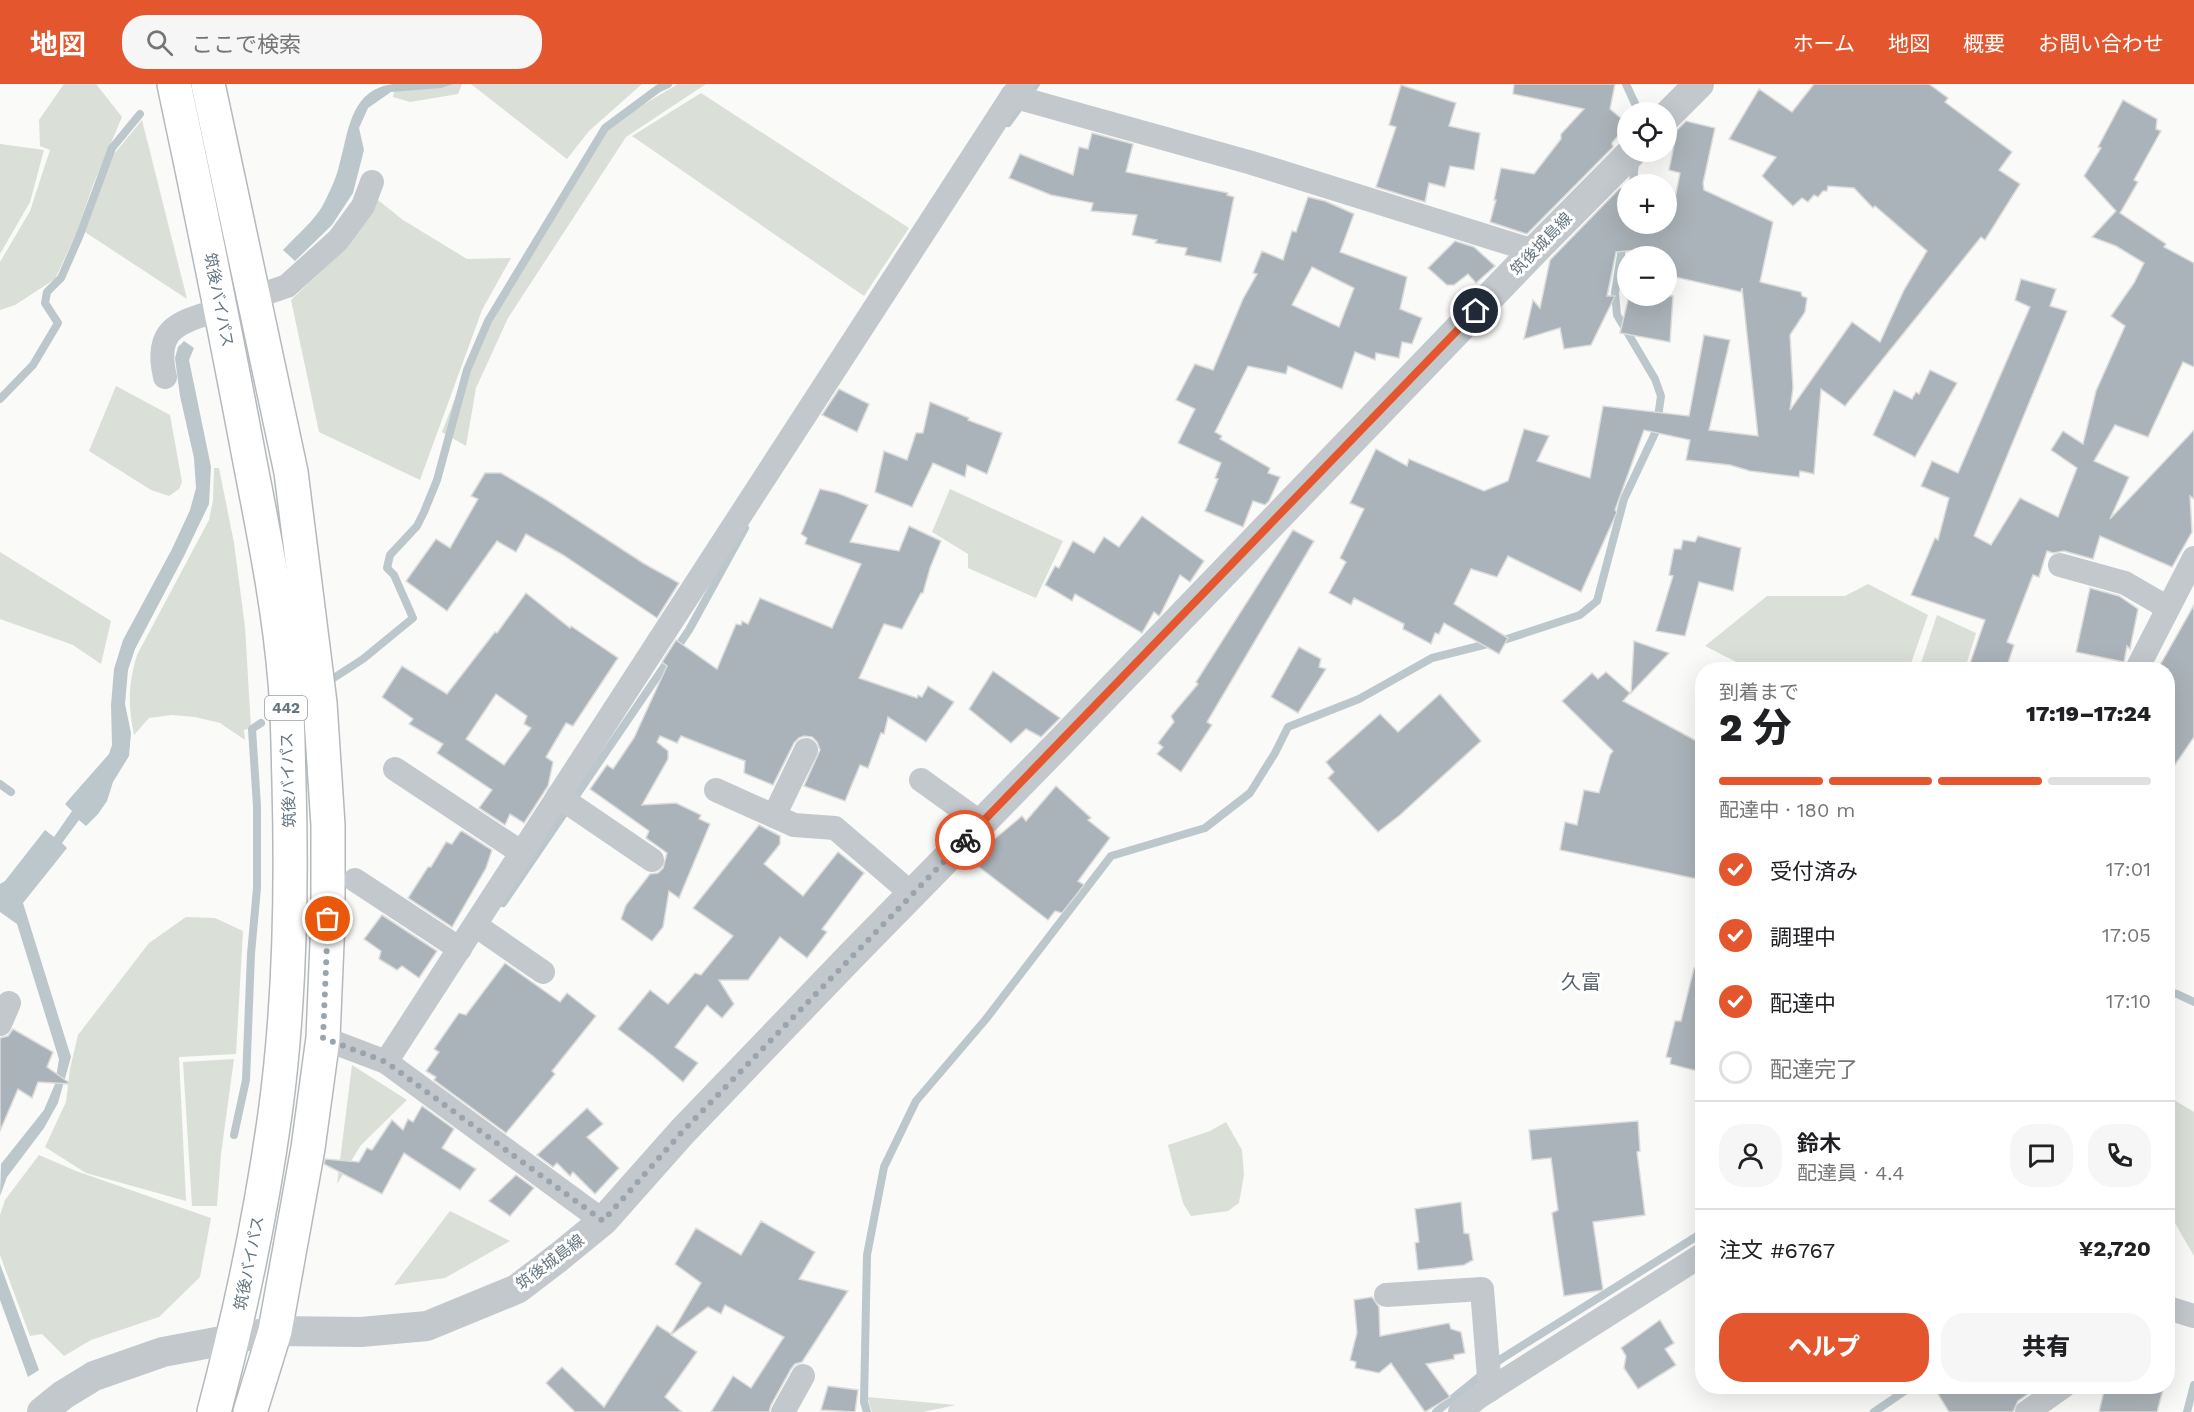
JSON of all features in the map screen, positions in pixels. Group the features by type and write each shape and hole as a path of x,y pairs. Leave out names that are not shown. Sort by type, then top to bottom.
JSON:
{"highway":[{"name":"筑後バイパス","path":"174,84 222,309 278,621 286,684 290,914 284,1013 275,1113 259,1212 234,1339"},
{"name":"442","path":"208,84 291,472 320,703 328,825 328,919 323,1038 308,1149 275,1331 250,1412"},
{"path":"253,479 291,472"},
{"name":"442","path":"214,1412 234,1339"}],"street":[{"path":"1677,106 1699,84"},
{"path":"386,1062 1017,90 1533,251"},
{"name":"筑後城島線","path":"42,1412 63,1395 94,1376 163,1352 275,1331 361,1332 427,1326 517,1288 603,1221 682,1132 1533,251 1622,162"},
{"path":"255,297 287,286 338,240 363,206 372,182"},
{"path":"165,377 162,347 170,332 179,323 222,309"},
{"path":"2141,662 2168,608 2187,591 2194,558"},
{"path":"2060,565 2125,582 2168,608"},
{"path":"774,816 806,750"},
{"path":"395,769 522,853"},
{"path":"921,780 981,823"},
{"path":"716,790 794,825 835,828 912,894"},
{"path":"558,796 652,860"},
{"path":"355,880 460,949"},
{"path":"475,925 543,972"},
{"path":"323,1038 386,1062 603,1221"},
{"path":"1460,1412 1490,1390 1695,1259"},
{"path":"1386,1295 1482,1289 1490,1390"},
{"path":"2175,1310 2194,1316"},
{"path":"783,1412 803,1376"},
{"path":"2027,1412 2053,1394"}],"shaded area":[{"path":"64,84 96,84 122,117 93,185 76,234 55,279 15,305 0,310 0,262 30,211 50,150 40,146 39,120"},
{"path":"393,84 453,84 441,88 391,92 368,108 359,128 364,150 353,193 332,225 295,261 283,250 323,205 336,176 349,127 359,104 378,88"},
{"path":"396,84 462,84 458,94 410,102 393,97"},
{"path":"471,84 642,84 589,131 567,159"},
{"path":"678,84 706,84 626,137 508,318 476,388 466,446 442,432 486,318 599,131"},
{"path":"701,93 909,228 864,296 632,136"},
{"path":"142,120 187,299 85,232 114,154"},
{"path":"0,144 44,150 30,202 0,254"},
{"path":"378,200 403,220 467,259 511,258 482,310 420,480 319,432 291,300 336,257"},
{"path":"184,341 194,348 189,360 211,467 209,504 135,649 128,670 125,704 131,733 129,756 113,782 107,801 98,814 86,826 79,820 62,843 67,848 23,903 71,1057 58,1103 44,1128 7,1177 0,1196 1,1164 44,1110 55,1084 59,1059 17,924 0,912 0,884 5,881 45,830 54,837 72,811 65,804 109,754 112,745 111,705 114,669 123,640 172,549 190,510 196,488 194,458 180,396 175,358 178,347"},
{"path":"116,386 170,415 182,482 179,489 169,496 151,490 89,451"},
{"path":"214,468 219,468 234,543 245,627 251,728 244,730 245,740 220,723 195,717 172,715 149,718 134,735 130,695 137,655 209,520 213,500"},
{"path":"950,489 1063,541 1036,598 968,568 968,554 932,532"},
{"path":"0,552 111,621 101,664 73,645 0,619"},
{"path":"1868,584 1928,615 1911,662 1736,662 1705,646 1767,596 1845,596"},
{"path":"1937,615 1976,633 1967,662 1921,662"},
{"path":"186,917 215,918 243,931 236,1054 179,1057 186,1201 86,1173 45,1147 66,1102 70,1069 78,1035 149,943"},
{"path":"234,1059 221,1154 217,1206 192,1206 183,1062"},
{"path":"352,1065 407,1100 361,1145 337,1184"},
{"path":"2175,1101 2194,1112 2194,1256 2175,1223"},
{"path":"1226,1122 1242,1150 1244,1175 1239,1203 1228,1211 1191,1216 1183,1203 1168,1145 1210,1131"},
{"path":"39,1155 76,1171 211,1218 200,1277 159,1317 91,1340 64,1356 42,1334 30,1336 0,1255 0,1215 5,1200"},
{"path":"450,1211 510,1241 445,1278 394,1285"},
{"path":"0,1264 39,1370 28,1377 0,1300"},
{"path":"867,1397 956,1405 923,1412 872,1412"}],"building":[{"path":"1514,84 1615,84 1610,109 1617,115 1617,137 1612,143 1613,147 1527,234 1490,222 1501,168 1534,174 1561,139 1561,134 1584,109 1513,94"},
{"path":"1814,84 1929,84 1948,98 1945,102 2012,152 1999,170 2020,184 1985,240 1981,237 1845,406 1821,389 1814,474 1800,471 1799,477 1686,460 1690,440 1644,430 1615,510 1617,512 1581,592 1508,556 1497,577 1471,569 1454,604 1508,638 1499,654 1444,623 1439,634 1435,633 1431,644 1403,629 1404,624 1354,598 1351,605 1329,593 1346,562 1340,558 1364,509 1350,503 1376,449 1407,466 1409,459 1484,491 1508,481 1524,429 1549,436 1537,461 1590,478 1603,406 1689,416 1704,335 1730,340 1709,430 1758,436 1742,288 1741,292 1677,277 1677,246 1617,246 1607,296 1615,296 1591,345 1564,349 1560,328 1524,339 1533,300 1540,308 1550,260 1617,191 1617,234 1677,234 1677,188 1680,173 1669,170 1671,162 1677,162 1677,130 1686,121 1715,128 1703,183 1704,190 1773,222 1760,282 1801,292 1802,296 1807,298 1805,312 1790,335 1793,388 1790,410 1852,322 1880,342 1904,290 1927,251 1875,206 1873,208 1854,188 1828,186 1827,191 1823,191 1818,197 1814,195 1808,202 1802,198 1793,206 1762,176 1776,157 1729,139 1759,89 1792,112"},
{"path":"1401,85 1456,103 1449,126 1480,133 1474,170 1450,166 1445,187 1429,183 1425,202 1376,187 1396,127 1389,125"},
{"path":"2123,100 2157,119 2156,129 2161,131 2134,180 2138,182 2120,213 2166,244 2164,247 2194,263 2194,367 2183,362 2148,437 2115,425 2094,461 2129,477 2110,519 2194,430 2194,499 2190,496 2192,532 2172,567 2100,536 2093,559 2064,551 2053,553 2047,551 2039,577 2033,575 2007,642 2014,645 2008,662 1970,662 1985,620 1911,595 1935,538 1938,540 1949,498 1921,486 1932,461 1958,473 2030,307 2015,300 2021,279 2056,289 2050,306 2067,311 1974,536 1991,545 2020,498 2058,517 2077,468 2051,450 2063,431 2083,444 2096,391 2125,326 2111,316 2134,283 2144,263 2116,246 2092,237 2116,211 2084,176 2101,148 2098,147"},
{"path":"1092,133 1133,144 1126,172 1228,193 1227,195 1234,197 1221,262 1185,255 1187,248 1155,243 1157,240 1132,235 1137,215 1091,211 1093,203 1051,195 1009,178 1020,154 1073,175 1079,147 1088,149"},
{"path":"1308,197 1325,201 1354,214 1340,252 1407,277 1400,309 1422,318 1412,344 1402,342 1399,358 1376,353 1375,360 1355,352 1342,389 1288,366 1286,374 1248,366 1215,432 1222,436 1220,439 1270,468 1268,473 1280,477 1265,505 1253,501 1243,527 1205,511 1218,479 1215,478 1221,463 1178,443 1195,409 1176,400 1195,364 1213,370 1243,299 1257,274 1253,273 1262,251 1283,260 1292,231 1296,232","holes":["1312,267 1354,288 1339,327 1292,305"]},
{"path":"1455,241 1474,247 1495,266 1476,283 1468,274 1454,285 1447,285 1428,268"},
{"path":"1627,306 1672,306 1670,342 1620,333"},
{"path":"1930,370 1957,383 1915,457 1873,435 1894,390 1912,399 1916,392 1919,394"},
{"path":"839,389 869,404 857,432 822,415"},
{"path":"930,402 1002,433 987,474 967,465 965,477 933,463 912,507 875,492 884,451 907,460 916,433 923,433"},
{"path":"485,473 501,473 643,563 679,583 657,618 563,555 526,534 516,552 497,541 447,611 406,581 436,539 450,548 478,499 471,496"},
{"path":"820,489 868,505 850,542 899,551 909,526 941,541 923,593 902,629 884,624 859,678 917,698 918,695 922,697 928,686 954,702 926,742 888,717 884,734 881,733 868,768 860,765 845,801 804,786 820,750 812,737 804,736 794,743 773,785 744,773 745,761 681,736 677,743 660,736 657,742 668,751 668,759 642,805 676,803 701,815 699,819 710,824 679,898 669,891 663,927 652,941 621,919 626,905 650,874 658,873 663,868 667,853 646,838 649,831 590,789 607,765 613,769 634,738 667,666 662,662 676,640 717,669 736,624 741,625 742,621 748,624 760,598 832,628 861,564 805,544 807,538 801,534"},
{"path":"1142,516 1204,561 1190,582 1180,575 1161,613 1159,616 1154,612 1142,633 1075,594 1072,601 1045,585 1055,566 1059,568 1073,541 1094,553 1104,537 1119,547"},
{"path":"1293,530 1314,541 1207,722 1212,725 1181,772 1157,754 1163,747 1158,743 1174,722 1171,716 1198,684 1196,682"},
{"path":"1698,536 1741,548 1733,591 1699,582 1685,636 1656,631 1673,576 1669,575 1674,549 1681,549 1683,540 1695,542"},
{"path":"2090,588 2119,596 2138,609 2130,649 2127,646 2124,662 2076,652"},
{"path":"526,593 570,628 571,626 618,658 573,726 566,723 546,757 553,762 548,786 524,823 510,814 505,825 479,808 492,790 437,753 443,744 409,724 413,719 382,697 402,666 447,694 495,632 497,633","holes":["496,694 527,716 524,724 531,728 504,765 466,739"]},
{"path":"2194,605 2194,737 2175,765 2175,662 2162,662"},
{"path":"1634,641 1669,653 1631,693"},
{"path":"1299,647 1321,659 1319,667 1326,669 1298,713 1271,697"},
{"path":"993,671 1060,718 1041,737 1026,729 1011,743 969,709"},
{"path":"1606,672 1630,693 1623,701 1695,740 1695,879 1560,850 1565,822 1577,825 1584,790 1599,793 1613,751 1562,701 1592,673 1598,679"},
{"path":"1440,694 1481,741 1400,815 1378,832 1328,778 1334,772 1326,762 1380,714 1398,732"},
{"path":"1056,786 1091,818 1088,820 1110,838 1078,881 1084,885 1062,913 1055,911 1048,920 974,863 991,842 1022,816 1026,821"},
{"path":"759,825 780,836 780,844 764,864 803,896 838,852 864,873 822,929 827,932 807,958 780,937 748,980 719,980 734,1004 722,1018 707,1005 675,1047 698,1063 683,1082 618,1029 650,990 668,1004 695,973 701,975 733,936 693,908"},
{"path":"462,831 492,850 486,868 452,927 408,898 446,842 452,844"},
{"path":"382,915 437,951 419,978 402,966 397,970 379,959 381,951 364,939"},
{"path":"505,963 560,1002 567,993 596,1016 552,1071 555,1074 506,1133 434,1080 436,1077 426,1071 439,1052 434,1049 459,1013 466,1015"},
{"path":"1695,968 1695,1070 1670,1064 1671,1058 1666,1057 1675,1021 1681,1021"},
{"path":"13,1029 53,1052 47,1067 71,1084 38,1082 32,1098 18,1089 0,1131 0,1038 8,1036"},
{"path":"422,1106 454,1129 442,1148 476,1169 460,1190 404,1153 382,1194 324,1164 325,1159 359,1162 367,1148 372,1150 392,1120 403,1130 408,1119 413,1122"},
{"path":"587,1108 603,1124 587,1137 619,1168 595,1194 573,1172 570,1176 557,1163 553,1167 537,1155"},
{"path":"1638,1121 1640,1151 1637,1152 1645,1215 1593,1222 1603,1290 1564,1296 1552,1213 1558,1210 1551,1158 1532,1160 1529,1130"},
{"path":"516,1175 534,1188 510,1216 489,1201"},
{"path":"1461,1202 1464,1233 1469,1234 1473,1260 1464,1265 1418,1270 1415,1243 1419,1242 1415,1209"},
{"path":"761,1221 815,1252 799,1279 848,1291 802,1362 795,1364 791,1369 769,1412 711,1412 733,1376 751,1388 784,1337 725,1305 721,1314 708,1307 671,1335 697,1352 665,1397 682,1412 575,1412 546,1383 562,1367 604,1407 657,1325 671,1334 701,1283 675,1264 696,1228 741,1255"},
{"path":"1372,1297 1379,1307 1380,1336 1449,1323 1451,1329 1461,1332 1465,1353 1454,1355 1454,1359 1426,1364 1450,1397 1425,1412 1391,1363 1379,1373 1355,1368 1356,1362 1350,1360 1357,1333 1354,1300"},
{"path":"1660,1320 1674,1343 1665,1349 1676,1365 1638,1389 1624,1368 1626,1356 1621,1348"},
{"path":"828,1386 858,1390 855,1412 821,1410"},
{"path":"1938,1394 2028,1394 2018,1401 2013,1412 1949,1412"},
{"path":"2103,1394 2162,1394 2157,1412 2099,1412"}],"waterway":[{"path":"326,683 363,659 413,618 394,575 387,568 390,555 417,526 424,512 437,480 467,370 488,321 605,128 659,88 668,84"},
{"path":"1008,123 1036,84"},
{"path":"1626,84 1634,102"},
{"path":"0,399 33,365 58,323 45,303 47,292 61,278 112,148 140,114"},
{"path":"1634,174 1635,162"},
{"path":"867,1412 864,1402 867,1255 884,1167 916,1101 986,1019 1111,856 1205,828 1250,793 1288,727 1359,699 1432,658 1507,639 1580,615 1597,601 1624,499 1656,431 1661,396 1655,379 1617,315 1615,293 1623,242"},
{"path":"503,903 689,630 745,528"},
{"path":"234,1135 246,1080 251,954 257,888 257,806 252,729 261,723"},
{"path":"0,784 11,792"},
{"path":"2175,994 2194,1002"},
{"path":"1436,1412 1501,1359 1695,1237"},
{"path":"2187,1412 2194,1385"},
{"path":"1874,1412 1900,1394"}],"way so far":[{"path":"328,919 323,1038 386,1062 603,1221 682,1132 965,840"}],"district":[{"name":"久富","path":"1581,982"}],"route":[{"path":"965,840 1476,311"}]}
